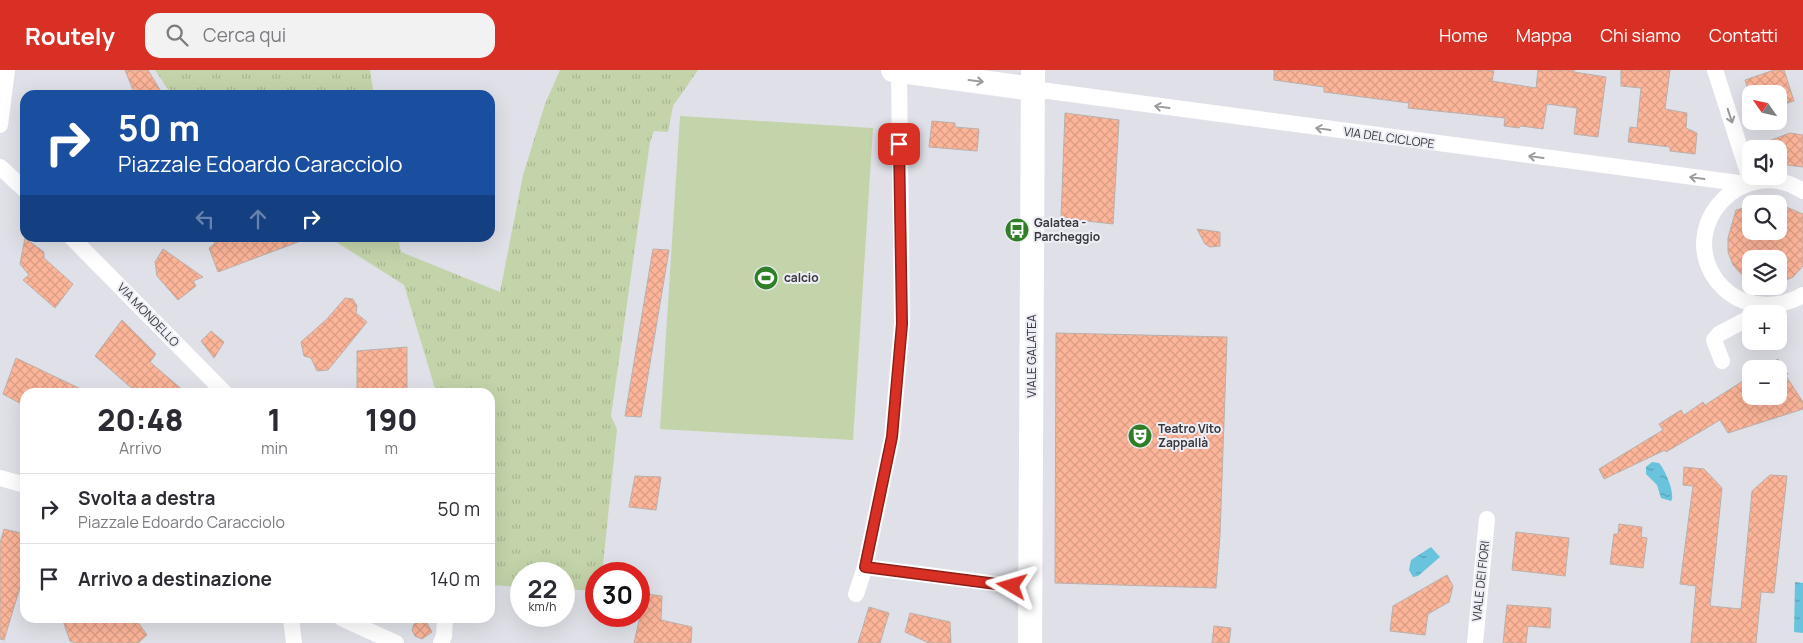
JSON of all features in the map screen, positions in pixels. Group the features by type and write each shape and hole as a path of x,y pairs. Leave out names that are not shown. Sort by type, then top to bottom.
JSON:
{"main road":[{"path":"896,71 1033,79"},
{"name":"VIALE GALATEA","path":"1030,643 1033,79"}],"street":[{"path":"0,125 7,70"},
{"path":"1715,70 1742,160"},
{"path":"856,594 865,567 892,437 902,324 896,71"},
{"name":"VIA DEL CICLOPE","path":"1033,79 1742,182"},
{"path":"0,167 20,185"},
{"name":"VIA DEL CICLOPE","path":"1787,184 1803,191"},
{"path":"1745,185 1730,192 1713,213 1704,239 1706,257 1713,274 1731,294 1755,305"},
{"name":"VIA MONDELLO","path":"76,242 220,388"},
{"path":"1777,305 1789,302 1803,295"},
{"path":"1722,361 1714,340 1719,334 1742,322"},
{"path":"0,478 20,484"},
{"name":"VIALE DEI FIORI","path":"1475,643 1487,519"},
{"path":"865,567 1030,588"},
{"path":"292,623 294,643"},
{"path":"352,623 396,643"},
{"path":"442,643 444,623"}],"green space":[{"path":"155,70 370,70 373,90 170,90"},
{"path":"560,70 698,70 673,106 668,132 654,131 650,142 611,416 617,429 603,562 585,562 585,590 575,590 575,562 510,562 510,586 495,585 495,388 435,388 404,285 336,242 399,242 401,252 500,292 523,175 545,104"},
{"name":"calcio","path":"680,116 873,128 853,440 660,429"}],"water":[{"path":"1652,462 1659,463 1664,471 1671,488 1671,501 1661,498 1657,485 1646,474 1646,467"},
{"path":"1431,547 1440,557 1418,576 1413,577 1409,570 1411,560"},
{"path":"1795,582 1803,583 1803,633 1794,632"}],"building":[{"path":"125,70 148,70 160,90 133,90"},
{"path":"1274,70 1485,70 1494,71 1492,81 1536,88 1538,70 1574,70 1574,72 1606,77 1598,137 1574,134 1577,108 1547,104 1543,129 1521,126 1519,128 1504,126 1505,118 1408,108 1409,103 1324,92 1324,87 1274,80"},
{"path":"1621,70 1670,70 1665,109 1687,113 1686,128 1697,133 1695,154 1670,151 1670,147 1628,142 1630,127 1637,128 1641,88 1621,86"},
{"path":"1774,70 1784,70 1794,101 1788,103 1788,85 1747,85 1745,80"},
{"path":"1065,113 1119,120 1113,224 1061,218"},
{"path":"932,121 955,123 955,127 979,129 977,151 929,147"},
{"path":"1790,133 1803,135 1803,167 1787,165 1787,140 1771,140"},
{"path":"1787,207 1803,214 1803,266 1793,277 1787,280 1787,250 1742,250 1742,275 1733,265 1728,252 1728,238 1736,210 1742,208 1742,240 1787,240"},
{"path":"1197,229 1220,232 1220,246 1210,247 1205,244"},
{"path":"24,242 30,242 44,252 44,258 73,284 55,308 23,280 29,275 20,264"},
{"path":"214,242 298,242 218,272 209,248"},
{"path":"163,249 203,277 193,281 196,286 178,300 157,276 155,262"},
{"path":"653,249 669,250 641,417 625,416"},
{"path":"345,298 353,299 357,306 356,313 367,322 328,370 317,371 311,358 304,356 301,342 327,319"},
{"path":"122,320 156,354 150,362 180,388 131,388 95,356"},
{"path":"211,331 224,342 214,358 201,341"},
{"name":"Teatro Vito Zappallà","path":"1056,333 1227,337 1220,535 1216,588 1055,583"},
{"path":"407,347 407,388 357,388 357,351"},
{"path":"16,358 79,388 20,388 20,403 3,394"},
{"path":"1787,378 1803,402 1803,409 1728,433 1720,420 1666,452 1665,450 1604,479 1599,469 1663,430 1659,424 1681,410 1684,415 1703,402 1705,405 1742,382 1742,405 1787,405"},
{"path":"1684,467 1704,469 1722,488 1710,606 1741,609 1752,491 1770,475 1787,476 1774,593 1761,592 1756,643 1691,643 1696,586 1680,584 1693,486 1683,485"},
{"path":"635,476 661,477 656,510 629,507"},
{"path":"1619,524 1642,527 1641,537 1647,538 1643,568 1610,564 1614,534 1618,534"},
{"path":"4,529 20,533 20,587 4,640 0,639 0,543"},
{"path":"1516,532 1569,538 1565,576 1512,570"},
{"path":"1447,575 1453,586 1449,602 1428,614 1425,635 1390,631 1393,606"},
{"path":"650,594 662,596 661,620 692,627 691,643 634,643 638,627 650,627"},
{"path":"1507,605 1551,608 1550,628 1528,626 1526,643 1503,643"},
{"path":"869,607 889,613 880,643 858,643"},
{"path":"910,613 950,622 951,643 929,643 905,632"},
{"path":"64,623 139,623 147,635 138,643 75,643 70,641"},
{"path":"427,623 432,632 422,639 415,636 412,630 414,624"},
{"path":"1214,626 1231,628 1229,643 1212,643"}],"place":[{"name":"Galatea - Parcheggio","path":"1017,230"},
{"name":"calcio","path":"766,278"},
{"name":"Teatro Vito Zappallà","path":"1140,436"}],"route":[{"path":"899,144 902,324 892,437 865,567 1012,586"}]}
